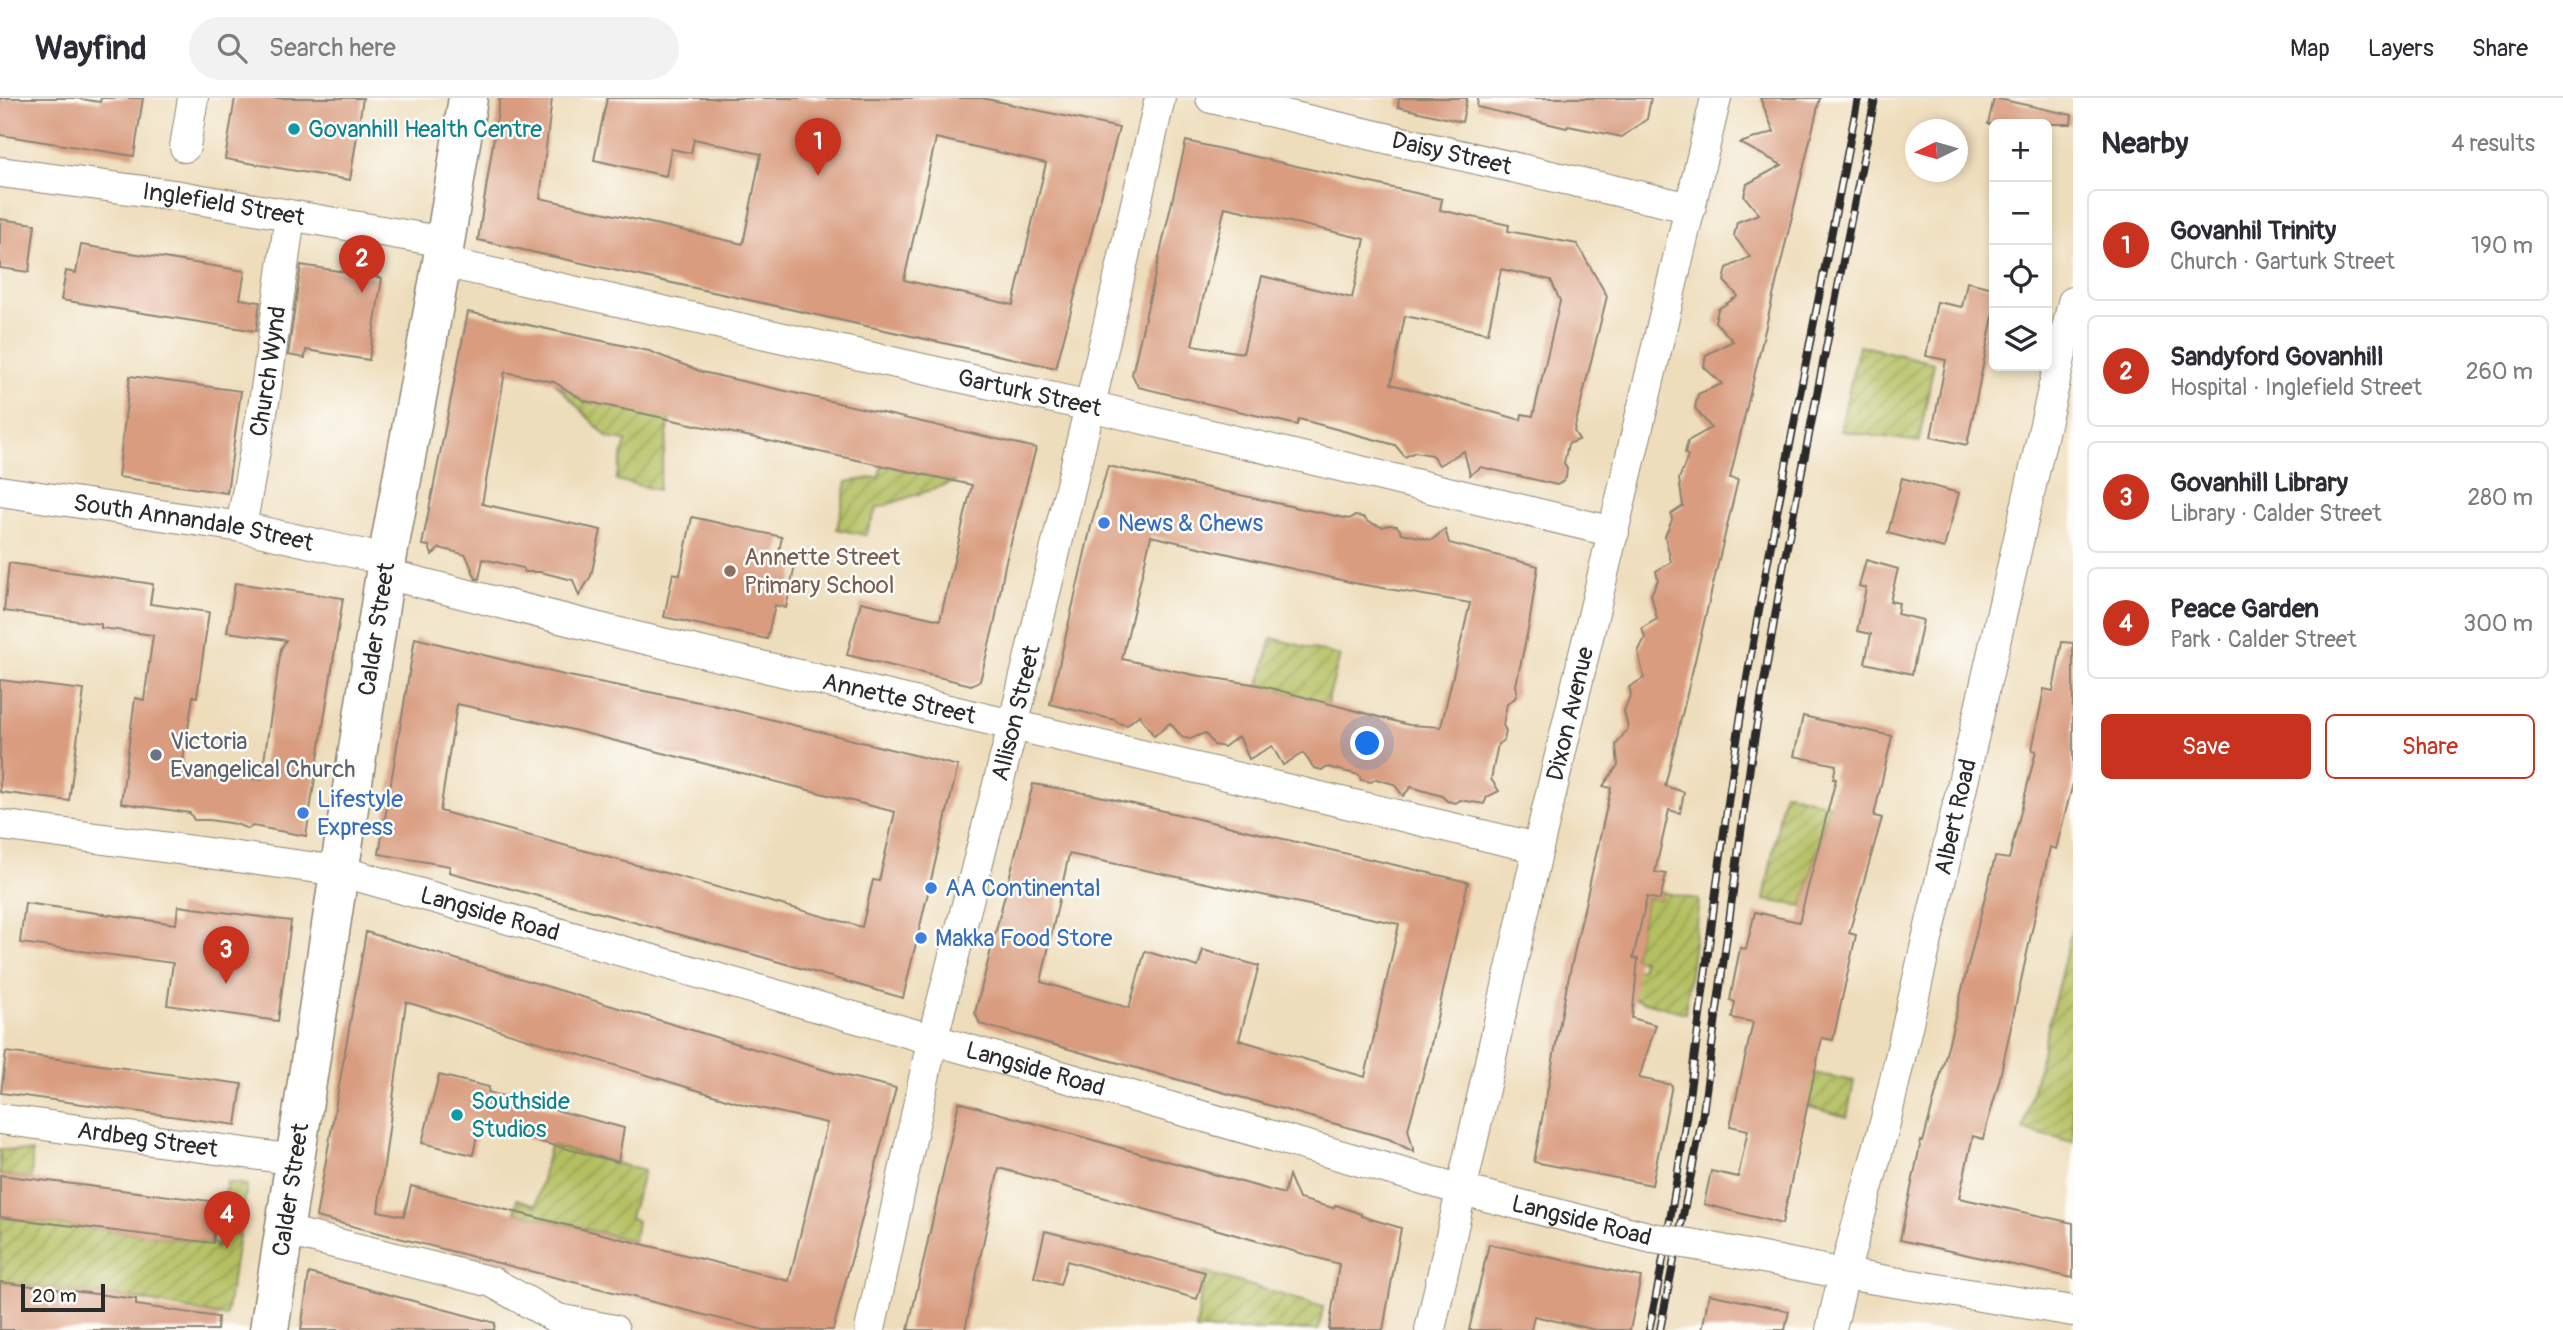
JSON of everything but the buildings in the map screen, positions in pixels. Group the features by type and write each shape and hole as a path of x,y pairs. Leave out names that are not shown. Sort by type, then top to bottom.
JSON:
{"main road":[{"name":"Calder Street","path":"269,1330 386,567 468,98"}],"street":[{"path":"185,147 193,98"},
{"name":"Allison Street","path":"870,1330 932,1041 1013,726 1160,98"},
{"name":"Daisy Street","path":"1211,98 1691,208"},
{"name":"Dixon Avenue","path":"1430,1330 1538,848 1716,98"},
{"name":"Inglefield Street","path":"0,172 174,195 378,232 443,252"},
{"name":"Church Wynd","path":"241,527 265,396 289,216"},
{"name":"Garturk Street","path":"443,252 1614,532"},
{"name":"Albert Road","path":"1831,1330 1885,1123 2073,302"},
{"name":"South Annandale Street","path":"0,491 241,527 386,567"},
{"name":"Annette Street","path":"386,567 611,631 1538,848"},
{"name":"Langside Road","path":"0,825 340,871 1462,1190 1652,1238 1844,1274 2073,1311"},
{"name":"Ardbeg Street","path":"0,1119 296,1160"},
{"path":"286,1231 492,1282 557,1324 614,1330"}],"green space":[{"path":"1859,345 1934,363 1919,442 1840,431"},
{"path":"554,382 585,401 670,418 658,490 616,480 626,441 608,438"},
{"path":"882,465 957,481 877,508 865,535 837,529 847,482 879,477"},
{"path":"1272,638 1340,656 1327,704 1259,685"},
{"path":"1784,792 1838,807 1826,816 1803,906 1764,900"},
{"path":"1662,892 1699,900 1685,1013 1634,999 1623,967 1641,970 1643,961 1633,958 1647,897 1660,900"},
{"path":"2073,924 2073,1142 2023,1130"},
{"path":"1813,1073 1854,1081 1847,1117 1806,1106"},
{"path":"550,1145 644,1171 630,1217 637,1221 634,1241 515,1212 517,1199 536,1205"},
{"path":"0,1149 32,1152 32,1179 0,1175"},
{"path":"227,1182 247,1185 226,1317 136,1299 0,1282 0,1217 213,1243 216,1248"},
{"path":"1204,1272 1323,1307 1319,1330 1196,1330"}],"railway":[{"path":"1649,1330 1679,1168 1747,678 1858,98"},
{"path":"1660,1330 1702,1120 1751,759 1785,557 1875,98"}],"place":[{"name":"Govanhill Health Centre","path":"294,129"},
{"name":"Govanhil Trinity","path":"818,176"},
{"name":"Sandyford Govanhill","path":"362,293"},
{"name":"News & Chews","path":"1104,523"},
{"name":"Annette Street Primary School","path":"730,571"},
{"name":"Victoria Evangelical Church","path":"156,755"},
{"name":"Lifestyle Express","path":"303,813"},
{"name":"AA Continental","path":"931,888"},
{"name":"Makka Food Store","path":"921,938"},
{"name":"Govanhill Library","path":"226,984"},
{"name":"Southside Studios","path":"457,1115"},
{"name":"Peace Garden","path":"227,1249"}]}
